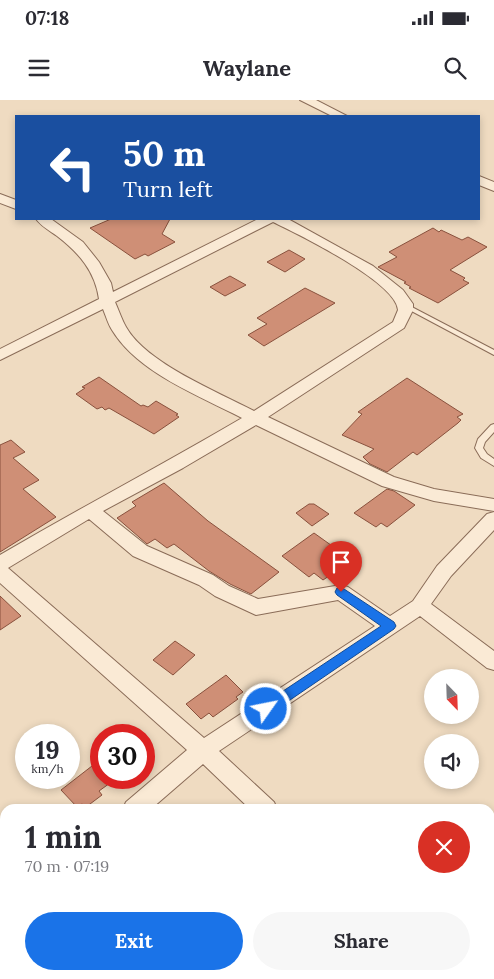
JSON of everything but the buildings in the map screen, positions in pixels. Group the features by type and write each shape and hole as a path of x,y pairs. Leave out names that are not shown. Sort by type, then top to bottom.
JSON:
{"street":[{"path":"311,101 339,115"},
{"path":"480,180 494,187"},
{"path":"0,198 15,204"},
{"path":"44,220 78,246 92,262 104,283 107,301 119,329 130,343 158,367 255,418 388,482 434,495 494,505"},
{"path":"0,355 266,220"},
{"path":"0,564 90,510 177,464 255,418 399,325 405,315 406,306 394,288 338,251 280,220"},
{"path":"90,510 140,551 206,580 222,591 256,607 341,592 390,626"},
{"path":"140,804 204,750 420,606 428,590 440,574 494,519"},
{"path":"0,572 204,750 261,804"},
{"path":"420,606 494,662"}],"lane":[{"path":"406,306 494,353"},
{"path":"494,428 481,441 479,448 484,456 494,463"}],"route":[{"path":"266,709 390,626 341,592"}]}
